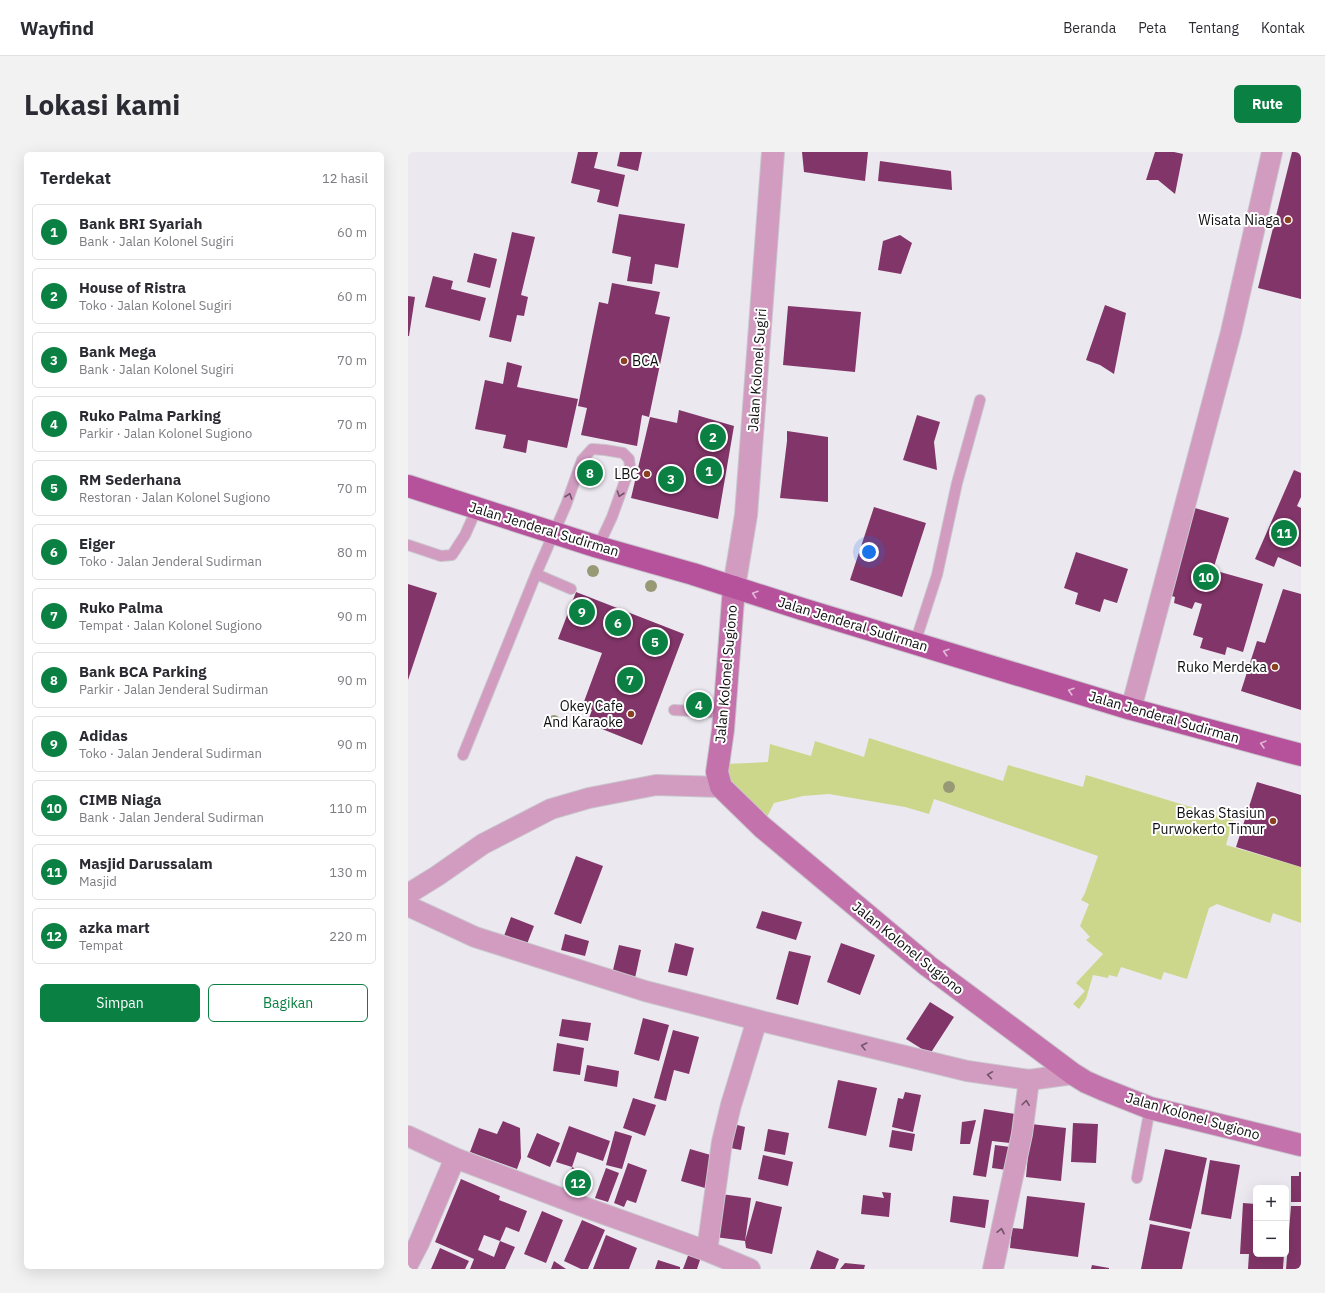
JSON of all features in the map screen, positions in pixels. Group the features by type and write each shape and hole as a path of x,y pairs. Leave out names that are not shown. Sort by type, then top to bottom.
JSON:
{"main road":[{"name":"Jalan Jenderal Sudirman","path":"408,486 598,547 693,574 802,609 1131,709 1301,754"},
{"name":"Jalan Kolonel Sugiono","path":"734,587 718,772 721,787 762,827 928,966 1073,1074 1086,1082 1150,1108 1301,1145"}],"street":[{"name":"Jalan Kolonel Sugiri","path":"734,587 746,515 773,152"},
{"path":"1131,709 1231,332 1272,152"},
{"path":"408,894 483,844 551,809 589,798 656,784 721,787"},
{"path":"408,906 475,937 646,991 757,1020 966,1071 1029,1080 1073,1074"},
{"path":"707,1251 722,1142 731,1106 757,1020"},
{"path":"993,1269 1022,1134 1029,1080"},
{"path":"408,1136 455,1158 707,1251 750,1269"},
{"path":"408,1264 419,1243 455,1158"}],"lane":[{"path":"915,643 937,575 957,483 980,400"},
{"path":"463,754 536,574 566,505 582,460 592,450 605,450 623,453 629,459 630,467 612,517 598,547"},
{"path":"408,545 441,556 452,555 465,535 477,508"},
{"path":"536,574 571,589"},
{"path":"674,710 724,714"},
{"path":"1137,1178 1150,1108"}],"green space":[{"path":"869,738 1003,781 1008,765 1083,787 1086,775 1233,820 1226,845 1301,867 1301,923 1273,913 1270,923 1217,904 1209,908 1187,979 1164,972 1161,980 1121,967 1117,977 1109,975 1108,978 1093,975 1086,999 1079,1009 1073,1004 1085,991 1076,983 1103,954 1086,940 1090,937 1080,926 1089,904 1081,900 1085,893 1098,856 934,799 929,814 905,807 829,794 803,796 774,803 762,827 717,772 727,764 768,762 770,744 811,756 815,741 864,757"}],"building":[{"path":"578,152 598,152 594,168 625,175 618,207 597,202 600,190 571,183"},
{"path":"620,152 642,152 638,171 617,166"},
{"path":"802,152 868,152 865,181 804,172"},
{"path":"1155,152 1174,152 1183,154 1175,194 1158,180 1146,180"},
{"name":"Wisata Niaga","path":"1292,152 1301,152 1301,299 1258,288"},
{"path":"880,161 951,171 952,190 878,181"},
{"path":"619,214 685,224 678,268 655,264 652,284 627,281 631,257 612,253"},
{"path":"512,232 535,237 521,295 528,297 524,316 517,315 511,342 489,337"},
{"path":"900,235 912,243 901,274 878,270 883,241"},
{"path":"474,253 497,259 490,288 467,282"},
{"path":"433,276 453,281 451,289 486,298 480,321 425,307"},
{"name":"BCA","path":"612,283 660,292 655,314 670,317 649,417 642,415 637,446 581,435 587,408 578,406 599,302 608,304"},
{"path":"408,296 415,297 409,336 408,336"},
{"path":"1105,305 1126,313 1114,374 1100,365 1086,360"},
{"path":"788,306 861,312 855,372 783,365"},
{"path":"507,362 522,366 517,387 578,399 567,448 528,440 526,453 503,448 506,435 475,429 485,380 503,384"},
{"path":"679,410 734,426 718,519 631,498 650,417 677,423"},
{"path":"917,415 940,422 934,442 937,470 903,460"},
{"path":"787,431 828,437 828,502 780,498"},
{"path":"1294,470 1301,473 1301,497 1297,506 1301,508 1301,567 1278,557 1274,567 1255,559"},
{"path":"874,507 926,523 902,597 850,580"},
{"path":"1195,508 1229,518 1213,570 1263,584 1243,652 1227,647 1225,655 1200,648 1203,638 1193,635 1202,604 1195,602 1192,609 1174,603 1175,597 1168,595"},
{"path":"1076,552 1128,569 1117,603 1104,599 1100,612 1075,604 1078,593 1064,588"},
{"path":"408,584 437,593 408,680"},
{"name":"Ruko Merdeka","path":"1283,589 1301,594 1301,710 1241,691 1257,641 1265,643"},
{"path":"576,592 684,634 642,745 587,723 592,710 582,707 602,653 558,639"},
{"name":"Bekas Stasiun Purwokerto Timur","path":"1257,782 1301,795 1301,867 1236,847"},
{"path":"576,856 603,866 581,924 554,914"},
{"path":"762,911 802,922 796,940 756,928"},
{"path":"511,917 534,926 527,944 504,936"},
{"path":"565,934 589,941 585,956 561,950"},
{"path":"675,943 694,948 687,976 668,972"},
{"path":"841,943 875,955 860,995 827,982"},
{"path":"619,945 641,950 635,978 612,974"},
{"path":"789,951 811,956 798,1005 776,999"},
{"path":"930,1002 954,1017 930,1054 906,1039"},
{"path":"643,1018 669,1025 659,1061 634,1054"},
{"path":"562,1019 591,1023 588,1041 559,1036"},
{"path":"673,1030 699,1037 689,1074 674,1070 666,1101 654,1098"},
{"path":"557,1043 584,1048 580,1075 553,1071"},
{"path":"587,1065 619,1071 617,1087 584,1081"},
{"path":"838,1080 877,1088 866,1136 828,1128"},
{"path":"905,1092 921,1095 913,1132 892,1127 898,1098 903,1099"},
{"path":"633,1098 656,1105 645,1136 623,1128"},
{"path":"984,1109 1015,1114 1010,1143 992,1141 986,1177 973,1175"},
{"path":"976,1120 970,1144 960,1144 962,1122"},
{"path":"503,1121 520,1128 521,1158 517,1169 470,1152 479,1128 497,1134"},
{"path":"730,1123 745,1127 741,1150 725,1147"},
{"path":"1073,1123 1098,1124 1096,1163 1071,1162"},
{"path":"1031,1124 1066,1128 1061,1181 1026,1177"},
{"path":"569,1126 610,1141 603,1161 577,1152 572,1167 556,1162"},
{"path":"768,1129 789,1133 785,1155 764,1151"},
{"path":"892,1130 915,1134 912,1151 889,1147"},
{"path":"615,1131 632,1136 622,1169 606,1165"},
{"path":"537,1133 560,1143 550,1167 527,1157"},
{"path":"995,1145 1010,1147 1007,1170 992,1168"},
{"path":"690,1149 714,1156 705,1188 681,1181"},
{"path":"1165,1149 1207,1158 1191,1229 1149,1220"},
{"path":"763,1155 793,1162 788,1186 758,1179"},
{"path":"1210,1160 1240,1165 1231,1219 1201,1214"},
{"path":"628,1163 647,1170 636,1203 627,1200 624,1207 614,1203"},
{"path":"572,1167 590,1177 585,1197 567,1190"},
{"path":"606,1168 619,1173 608,1202 595,1198"},
{"path":"1299,1172 1301,1172 1301,1202 1291,1202 1291,1176 1299,1176"},
{"path":"461,1179 500,1196 499,1200 527,1211 519,1232 506,1227 500,1241 515,1247 505,1269 470,1269 474,1259 435,1242","holes":["484,1235 500,1241 494,1257 478,1250"]},
{"path":"882,1192 891,1193 889,1217 861,1214 863,1195 884,1198"},
{"path":"721,1194 751,1198 745,1241 715,1237"},
{"path":"953,1196 989,1200 985,1228 950,1222"},
{"path":"1027,1196 1085,1203 1078,1257 1010,1248 1012,1228 1023,1229"},
{"path":"756,1201 782,1207 772,1254 746,1248 745,1241"},
{"path":"1243,1203 1253,1204 1253,1257 1284,1257 1283,1269 1248,1269 1249,1254 1240,1254"},
{"path":"1291,1206 1301,1206 1301,1269 1286,1269 1287,1257 1289,1257"},
{"path":"542,1211 563,1220 546,1263 524,1254"},
{"path":"582,1220 605,1230 588,1269 581,1269 564,1261"},
{"path":"1150,1224 1190,1232 1182,1269 1141,1269"},
{"path":"606,1235 637,1248 629,1269 593,1269"},
{"path":"440,1248 469,1261 465,1269 431,1269"},
{"path":"817,1250 839,1259 835,1269 810,1269"},
{"path":"689,1253 701,1257 697,1269 683,1269"},
{"path":"658,1260 680,1267 680,1269 655,1269"},
{"path":"554,1261 566,1269 551,1269"},
{"path":"845,1263 865,1265 864,1269 840,1269"},
{"path":"1092,1265 1109,1268 1109,1269 1091,1269"}],"place":[{"name":"Wisata Niaga","path":"1288,220"},
{"name":"BCA","path":"624,361"},
{"name":"House of Ristra","path":"713,437"},
{"name":"Bank BRI Syariah","path":"709,471"},
{"name":"Bank BCA Parking","path":"590,473"},
{"name":"LBC","path":"647,474"},
{"name":"Bank Mega","path":"671,479"},
{"name":"Masjid Darussalam","path":"1284,533"},
{"name":"CIMB Niaga","path":"1206,577"},
{"name":"Adidas","path":"582,612"},
{"name":"Eiger","path":"618,623"},
{"name":"RM Sederhana","path":"655,642"},
{"name":"Ruko Merdeka","path":"1275,667"},
{"name":"Ruko Palma","path":"630,680"},
{"name":"Ruko Palma Parking","path":"699,705"},
{"name":"Okey Cafe And Karaoke","path":"631,714"},
{"name":"Bekas Stasiun Purwokerto Timur","path":"1273,821"},
{"name":"azka mart","path":"578,1183"}]}
